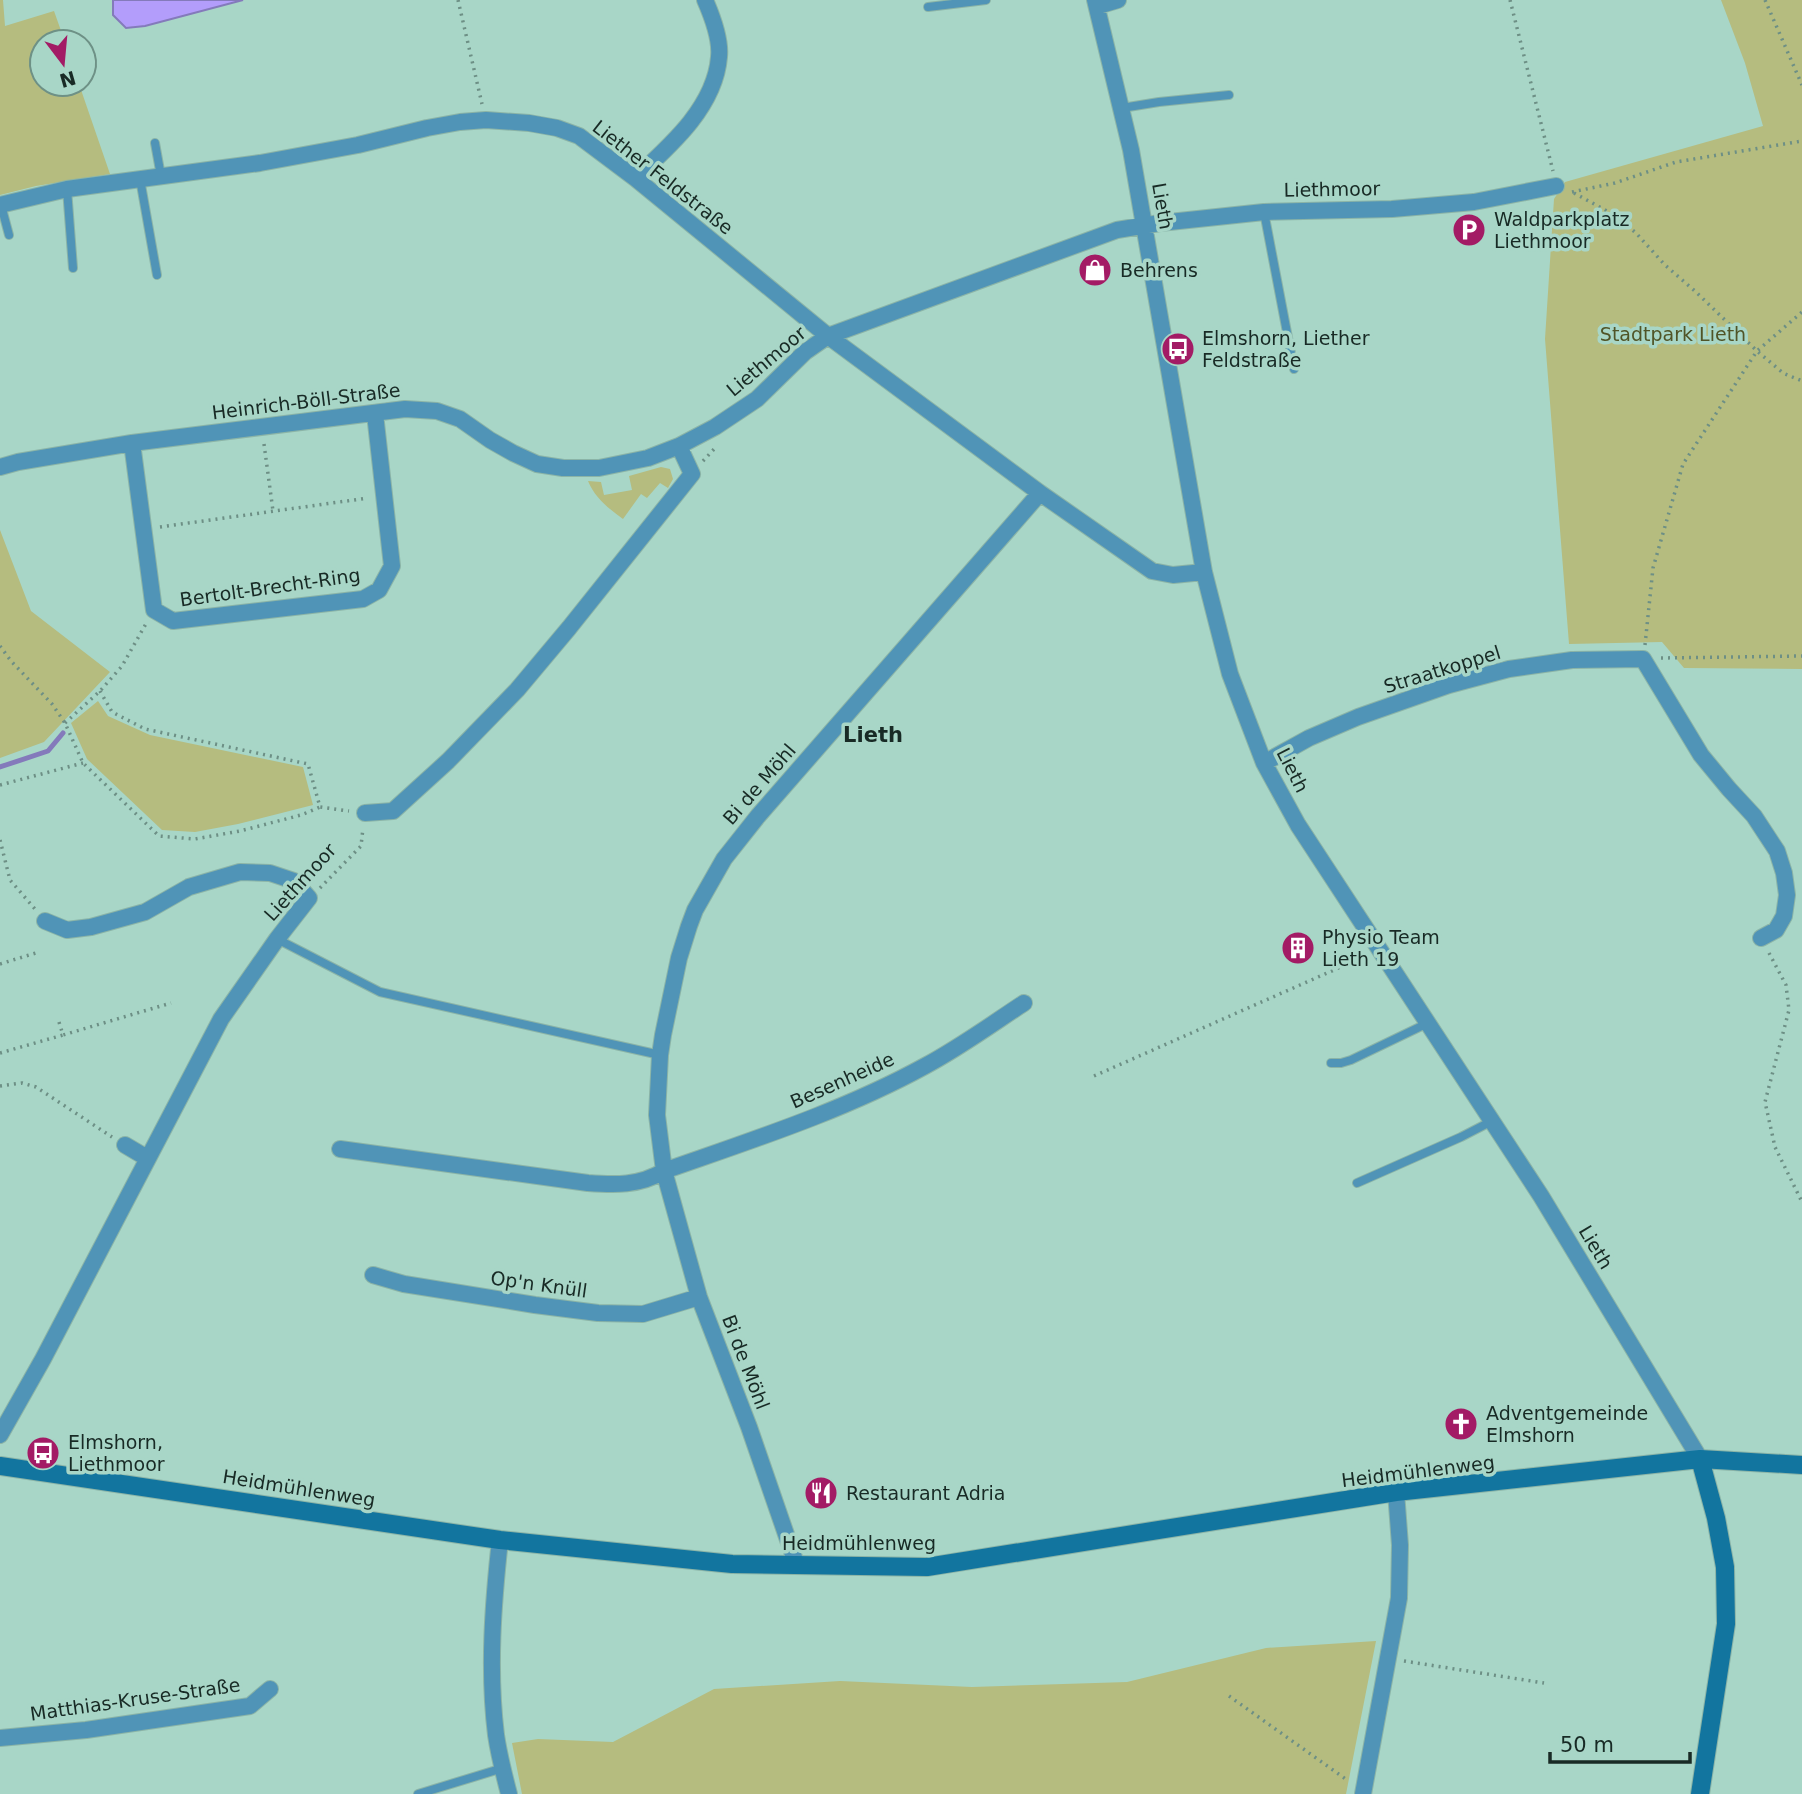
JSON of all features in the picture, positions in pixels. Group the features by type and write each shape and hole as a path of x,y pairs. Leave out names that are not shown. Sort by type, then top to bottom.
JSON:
{"street":[{"path":"635,178 687,128 713,86 720,55 714,21 705,0"},
{"path":"1096,3 1118,0"},
{"name":"Lieth","path":"1096,3 1122,108 1145,225 1204,572 1230,674 1264,763 1298,825 1541,1196 1700,1460"},
{"name":"Liether Feldstraße","path":"0,205 66,189 260,163 460,122 486,120 547,126 579,136 635,178 828,336 1152,571 1173,575 1204,572"},
{"name":"Liethmoor","path":"679,446 715,427 757,399 805,352 828,336 1117,230 1264,212 1392,209 1474,202 1556,186"},
{"name":"Heinrich-Böll-Straße","path":"0,467 18,461 132,443 405,409 437,411 460,419 513,453 537,464 563,468 599,468 648,458 679,446"},
{"name":"Bertolt-Brecht-Ring","path":"154,610 173,621 363,599 379,590 392,566 375,414"},
{"path":"132,443 154,610"},
{"path":"365,813 393,811 448,761 517,690 692,474 679,446"},
{"name":"Bi de Möhl","path":"797,1566 749,1427 699,1297 664,1171 657,1115 660,1055 669,1001 679,958 695,910 724,859 758,816 1040,492"},
{"path":"1643,659 1701,755 1754,816 1777,851 1787,895 1784,916 1776,930 1761,938"},
{"name":"Straatkoppel","path":"1264,763 1321,733 1449,685 1508,669 1572,660 1643,659"},
{"path":"45,921 67,930 91,927 145,912 189,887 240,872 270,873 294,881 309,898"},
{"name":"Liethmoor","path":"0,1435 43,1359 221,1019 309,898"},
{"name":"Besenheide","path":"664,1171 775,1132 926,1066 1024,1003"},
{"path":"125,1145 147,1158"},
{"path":"340,1149 617,1185 651,1179 664,1171"},
{"name":"Op'n Knüll","path":"373,1275 404,1284 535,1306 598,1313 643,1314 699,1297"},
{"path":"1700,1460 1717,1517 1726,1567 1727,1624 1700,1794"},
{"name":"Heidmühlenweg","path":"0,1466 500,1540 732,1564 927,1567 1396,1492 1700,1460 1802,1465"},
{"path":"1363,1793 1399,1598 1400,1545 1396,1492"},
{"path":"500,1540 494,1598 493,1692 497,1737 509,1794"},
{"name":"Matthias-Kruse-Straße","path":"0,1738 86,1730 250,1706 270,1689"}],"lane":[{"path":"928,7 986,0"},
{"path":"1122,108 1229,95"},
{"path":"155,144 161,176"},
{"path":"140,179 157,275"},
{"path":"66,189 73,268"},
{"path":"0,205 9,235"},
{"path":"1264,212 1294,369"},
{"path":"277,939 380,992 660,1055"},
{"path":"1331,1063 1351,1060 1428,1023"},
{"path":"1357,1183 1471,1133 1492,1121"},
{"path":"418,1794 503,1768"}],"path":[{"path":"457,0 486,120"},
{"path":"1510,0 1556,186 1616,216 1757,351 1783,373 1802,381"},
{"path":"1765,0 1802,85"},
{"path":"1574,193 1615,183 1676,162 1802,141"},
{"path":"1802,312 1757,351 1684,464 1653,568 1643,659 1802,656"},
{"path":"262,428 273,511"},
{"path":"143,529 384,495"},
{"path":"65,723 100,691 122,666 154,610"},
{"path":"0,646 52,704 65,723 83,763 159,836 195,839 240,831 301,815 320,807 365,813"},
{"path":"100,691 112,712 145,729 308,764 320,807"},
{"path":"0,785 83,763"},
{"name":"Liethmoor","path":"309,898 361,846 365,813"},
{"path":"0,840 10,880 45,921"},
{"path":"1094,1076 1343,966 1373,938"},
{"path":"1761,938 1786,985 1789,1010 1765,1102 1775,1147 1802,1202"},
{"path":"0,964 38,952"},
{"path":"0,1053 171,1003"},
{"path":"59,1022 63,1035"},
{"path":"0,1086 22,1083 36,1087 125,1145"},
{"path":"1388,1658 1544,1683"},
{"path":"1230,1696 1363,1793"}],"green space":[{"path":"0,0 3,0 5,26 54,11 60,28 28,28 28,98 84,98 110,174 0,195"},
{"name":"Stadtpark Lieth","path":"1721,0 1802,0 1802,669 1684,668 1662,642 1569,644 1545,339 1554,199 1565,182 1763,126 1745,63"},
{"path":"661,467 670,469 673,479 668,488 660,483 647,498 641,494 623,519 598,498 588,481 601,482 604,495 632,490 629,476"},
{"path":"0,530 31,611 110,672 44,742 0,758"},
{"path":"98,701 108,716 150,735 303,767 313,805 195,832 162,830 87,759 71,723"},
{"path":"1376,1641 1346,1794 522,1794 512,1743 538,1739 613,1742 714,1689 840,1681 972,1687 1127,1682 1266,1648"}],"shaded area":[{"path":"113,0 243,0 145,26 126,28 113,15"}],"waterway":[{"path":"0,767 48,751 63,733"}],"place":[{"name":"Waldparkplatz Liethmoor","path":"1469,230"},
{"name":"Behrens","path":"1095,270"},
{"name":"Elmshorn, Liether Feldstraße","path":"1178,349"},
{"name":"Physio Team Lieth 19","path":"1298,948"},
{"name":"Adventgemeinde Elmshorn","path":"1461,1424"},
{"name":"Elmshorn, Liethmoor","path":"43,1453"},
{"name":"Restaurant Adria","path":"821,1493"}],"district":[{"name":"Lieth","path":"873,735"}]}
